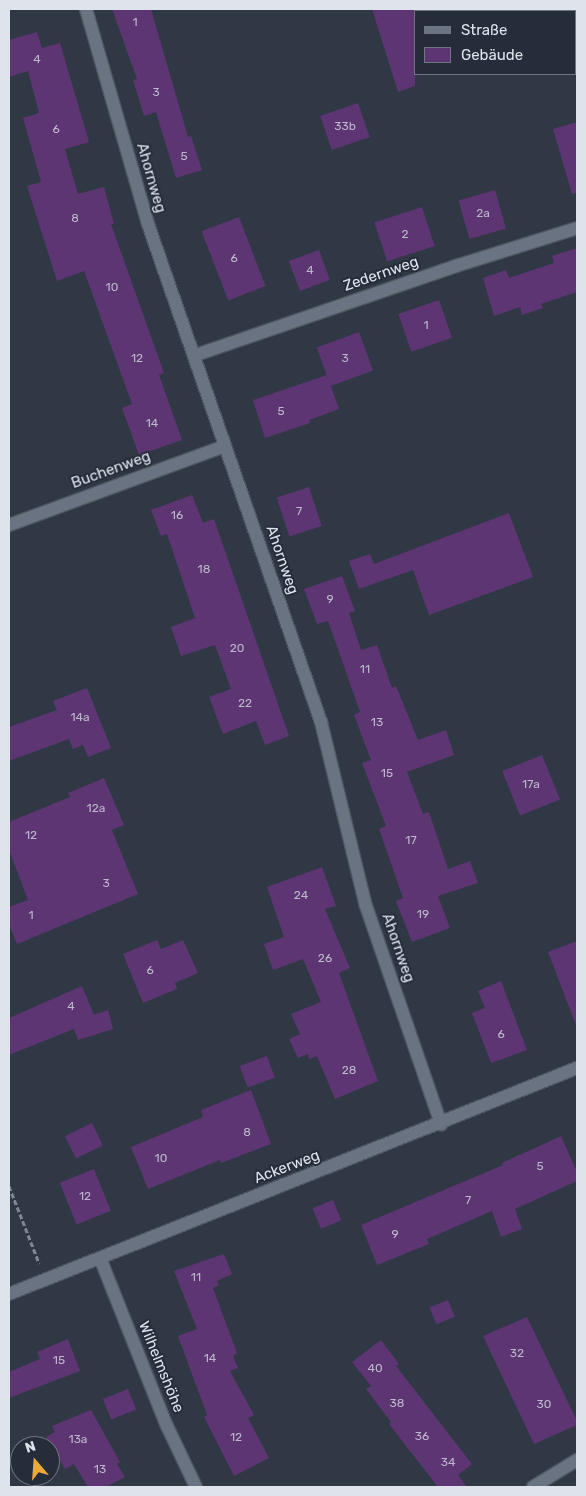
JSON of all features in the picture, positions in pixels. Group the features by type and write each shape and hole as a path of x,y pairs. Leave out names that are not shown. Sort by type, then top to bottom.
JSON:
{"street":[{"name":"Ahornweg","path":"86,9 148,224 196,355 225,446 321,722 366,906 441,1124"},
{"name":"Zedernweg","path":"196,355 456,266 577,228"},
{"name":"Buchenweg","path":"9,524 225,446"},
{"name":"Ackerweg","path":"9,1294 441,1124 577,1068"},
{"name":"Wilhelmshöhe","path":"100,1258 167,1426 196,1487"},
{"path":"533,1487 577,1460"}],"path":[{"path":"9,1186 46,1279"}],"building":[{"path":"112,9 151,9 188,137 191,136 202,170 176,178 156,112 144,116 133,80 137,79"},
{"path":"372,9 415,9 415,86 398,92"},
{"path":"37,32 42,48 60,43 89,142 65,149 78,194 104,187 114,224 111,224 164,373 159,375 182,440 139,455 122,408 132,404 84,271 57,281 27,186 41,182 23,118 39,113 28,71 9,77 9,40"},
{"path":"358,103 370,137 332,150 320,116"},
{"path":"577,122 577,193 572,194 553,129"},
{"path":"495,190 506,228 469,239 458,200"},
{"path":"422,207 435,246 387,261 374,222"},
{"path":"239,217 266,286 228,300 202,231"},
{"path":"577,248 577,292 541,304 543,308 522,315 520,307 494,316 483,278 506,270 509,278 554,263 552,256"},
{"path":"319,250 330,280 300,291 289,261"},
{"path":"439,300 452,338 411,352 398,314"},
{"path":"359,332 373,371 331,386 317,347"},
{"path":"327,375 339,409 309,420 310,423 265,438 253,400"},
{"path":"309,487 322,526 289,536 277,498"},
{"path":"192,495 203,523 214,519 289,736 265,745 256,721 223,734 209,697 231,689 215,645 181,656 171,627 195,618 167,534 161,536 151,510"},
{"path":"509,513 533,577 429,615 413,570 359,589 349,561 370,554 374,564"},
{"path":"342,576 355,611 349,613 361,650 377,645 392,688 396,686 418,740 446,730 454,755 407,772 423,814 429,812 448,869 470,861 478,883 438,896 450,928 412,942 396,901 403,898 379,829 386,826 362,763 371,760 354,715 360,712 328,621 317,624 304,589"},
{"path":"87,688 111,748 88,757 83,745 73,749 69,739 9,761 9,727 57,710 53,701"},
{"path":"542,755 560,800 520,816 502,771"},
{"path":"104,778 124,825 112,830 138,894 17,944 9,924 9,907 28,900 9,850 9,822 70,797 68,793"},
{"path":"322,867 336,906 325,909 350,968 339,973 378,1081 335,1099 317,1056 309,1059 308,1054 298,1058 289,1039 300,1034 291,1014 321,1002 303,959 273,970 264,944 284,937 267,887"},
{"path":"157,940 161,949 183,940 198,973 175,983 177,989 143,1003 123,954"},
{"path":"577,941 577,1024 576,1025 548,952"},
{"path":"501,981 527,1050 491,1063 472,1013 485,1008 478,991"},
{"path":"82,986 94,1015 108,1010 113,1029 78,1040 74,1029 9,1055 9,1018"},
{"path":"267,1056 275,1078 248,1088 240,1066"},
{"path":"251,1090 271,1144 221,1163 220,1160 148,1189 131,1147 203,1117 201,1110"},
{"path":"92,1123 103,1145 76,1159 65,1136"},
{"path":"561,1136 577,1172 577,1181 515,1209 522,1229 501,1237 492,1211 427,1239 429,1244 377,1265 361,1225 503,1165 502,1163"},
{"path":"94,1169 111,1211 77,1225 60,1183"},
{"path":"333,1200 341,1220 321,1229 313,1208"},
{"path":"224,1254 232,1274 217,1281 219,1285 213,1288 237,1353 233,1356 238,1368 230,1371 254,1415 248,1418 269,1458 234,1476 204,1417 207,1415 178,1336 197,1329 174,1271"},
{"path":"448,1300 455,1317 436,1324 429,1307"},
{"path":"527,1317 577,1421 577,1425 534,1444 483,1336"},
{"path":"68,1339 80,1371 9,1398 9,1372 40,1359 37,1352"},
{"path":"381,1340 399,1364 396,1366 472,1464 458,1475 467,1487 438,1487 389,1424 391,1422 366,1389 371,1386 352,1362"},
{"path":"128,1389 136,1409 111,1420 103,1399"},
{"path":"91,1410 120,1462 117,1464 125,1477 106,1487 88,1487 74,1464 65,1469 60,1461 60,1436 48,1436 55,1432 52,1426"}]}
